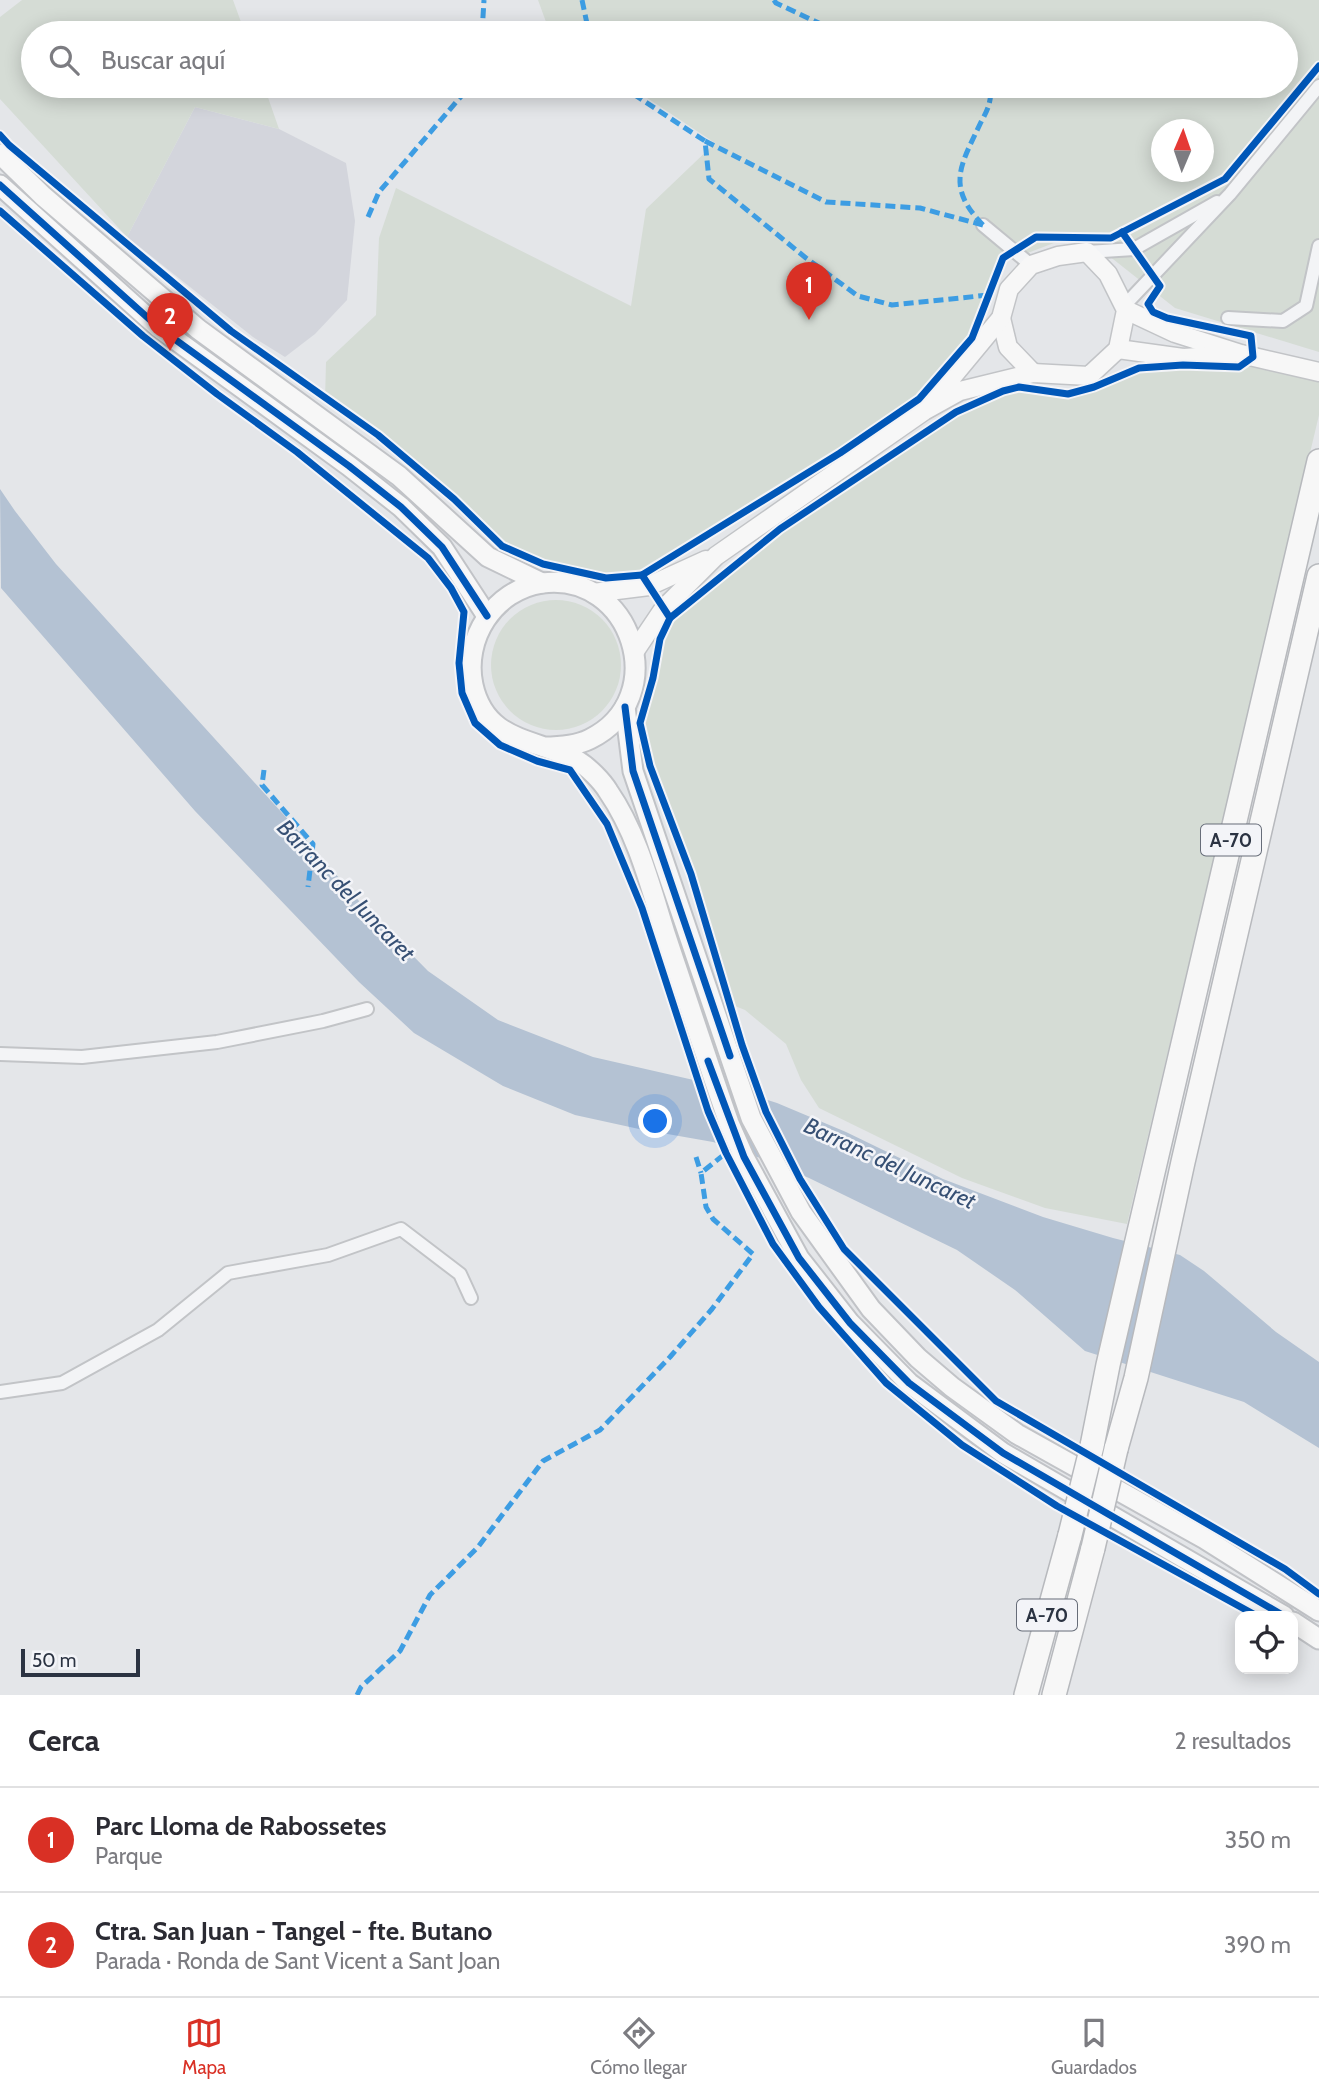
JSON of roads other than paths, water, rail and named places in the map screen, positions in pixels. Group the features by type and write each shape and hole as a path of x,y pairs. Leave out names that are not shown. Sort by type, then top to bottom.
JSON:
{"highway":[{"name":"A-70","path":"1026,1695 1092,1446 1108,1364 1319,461"},
{"name":"A-70","path":"1054,1695 1136,1378 1183,1161 1319,576"}],"main road":[{"path":"0,154 43,196 198,329 399,476 488,557 542,583"},
{"path":"0,185 158,327 401,507 442,547 487,616"},
{"path":"635,651 664,608 716,556 924,411 960,391 1033,373 1089,376 1118,349 1125,308 1108,274 1087,252 1058,256 1031,265 1009,289 1001,318 924,411"},
{"path":"1125,308 1175,333 1241,354 1319,372"},
{"path":"1001,318 1008,347 1033,373"},
{"path":"1118,349 1183,358 1241,354"},
{"path":"593,593 649,586 716,556"},
{"path":"544,747 568,746 590,739 609,726 625,707 633,690 635,651 627,628 613,608 593,593 569,584 542,583 521,589 502,600 487,616 475,638 471,662 474,686 483,709 499,728 520,741 544,747 580,762 607,788 622,814 650,887 729,1123 744,1157 799,1258 850,1323 909,1383 1003,1453 1275,1611"},
{"path":"625,707 633,772 751,1118 801,1212 842,1271 892,1333 918,1358 952,1387 1017,1434 1205,1539 1319,1611"},
{"path":"1298,1625 1319,1639"}],"street":[{"path":"1125,308 1230,194 1319,86"},
{"path":"1087,252 1134,249 1230,194"},
{"path":"983,225 1031,265"},
{"path":"1228,318 1283,321 1306,306 1319,246"},
{"path":"0,1054 82,1057 217,1042 323,1021 367,1009"},
{"path":"0,1392 62,1383 158,1330 228,1273 328,1255 401,1229 460,1274 471,1298"}],"water":[{"name":"Barranc del Juncaret","path":"0,489 56,564 359,901 428,971 498,1020 593,1057 733,1089 777,1103 846,1132 943,1179 1043,1217 1180,1255 1204,1271 1276,1332 1319,1362 1319,1448 1244,1402 1085,1351 1015,1290 957,1250 809,1178 713,1142 575,1115 503,1086 414,1033 359,982 195,811 1,588"}],"place":[{"name":"Parc Lloma de Rabossetes","path":"809,320"},
{"name":"Ctra. San Juan - Tangel - fte. Butano","path":"170,351"}]}
